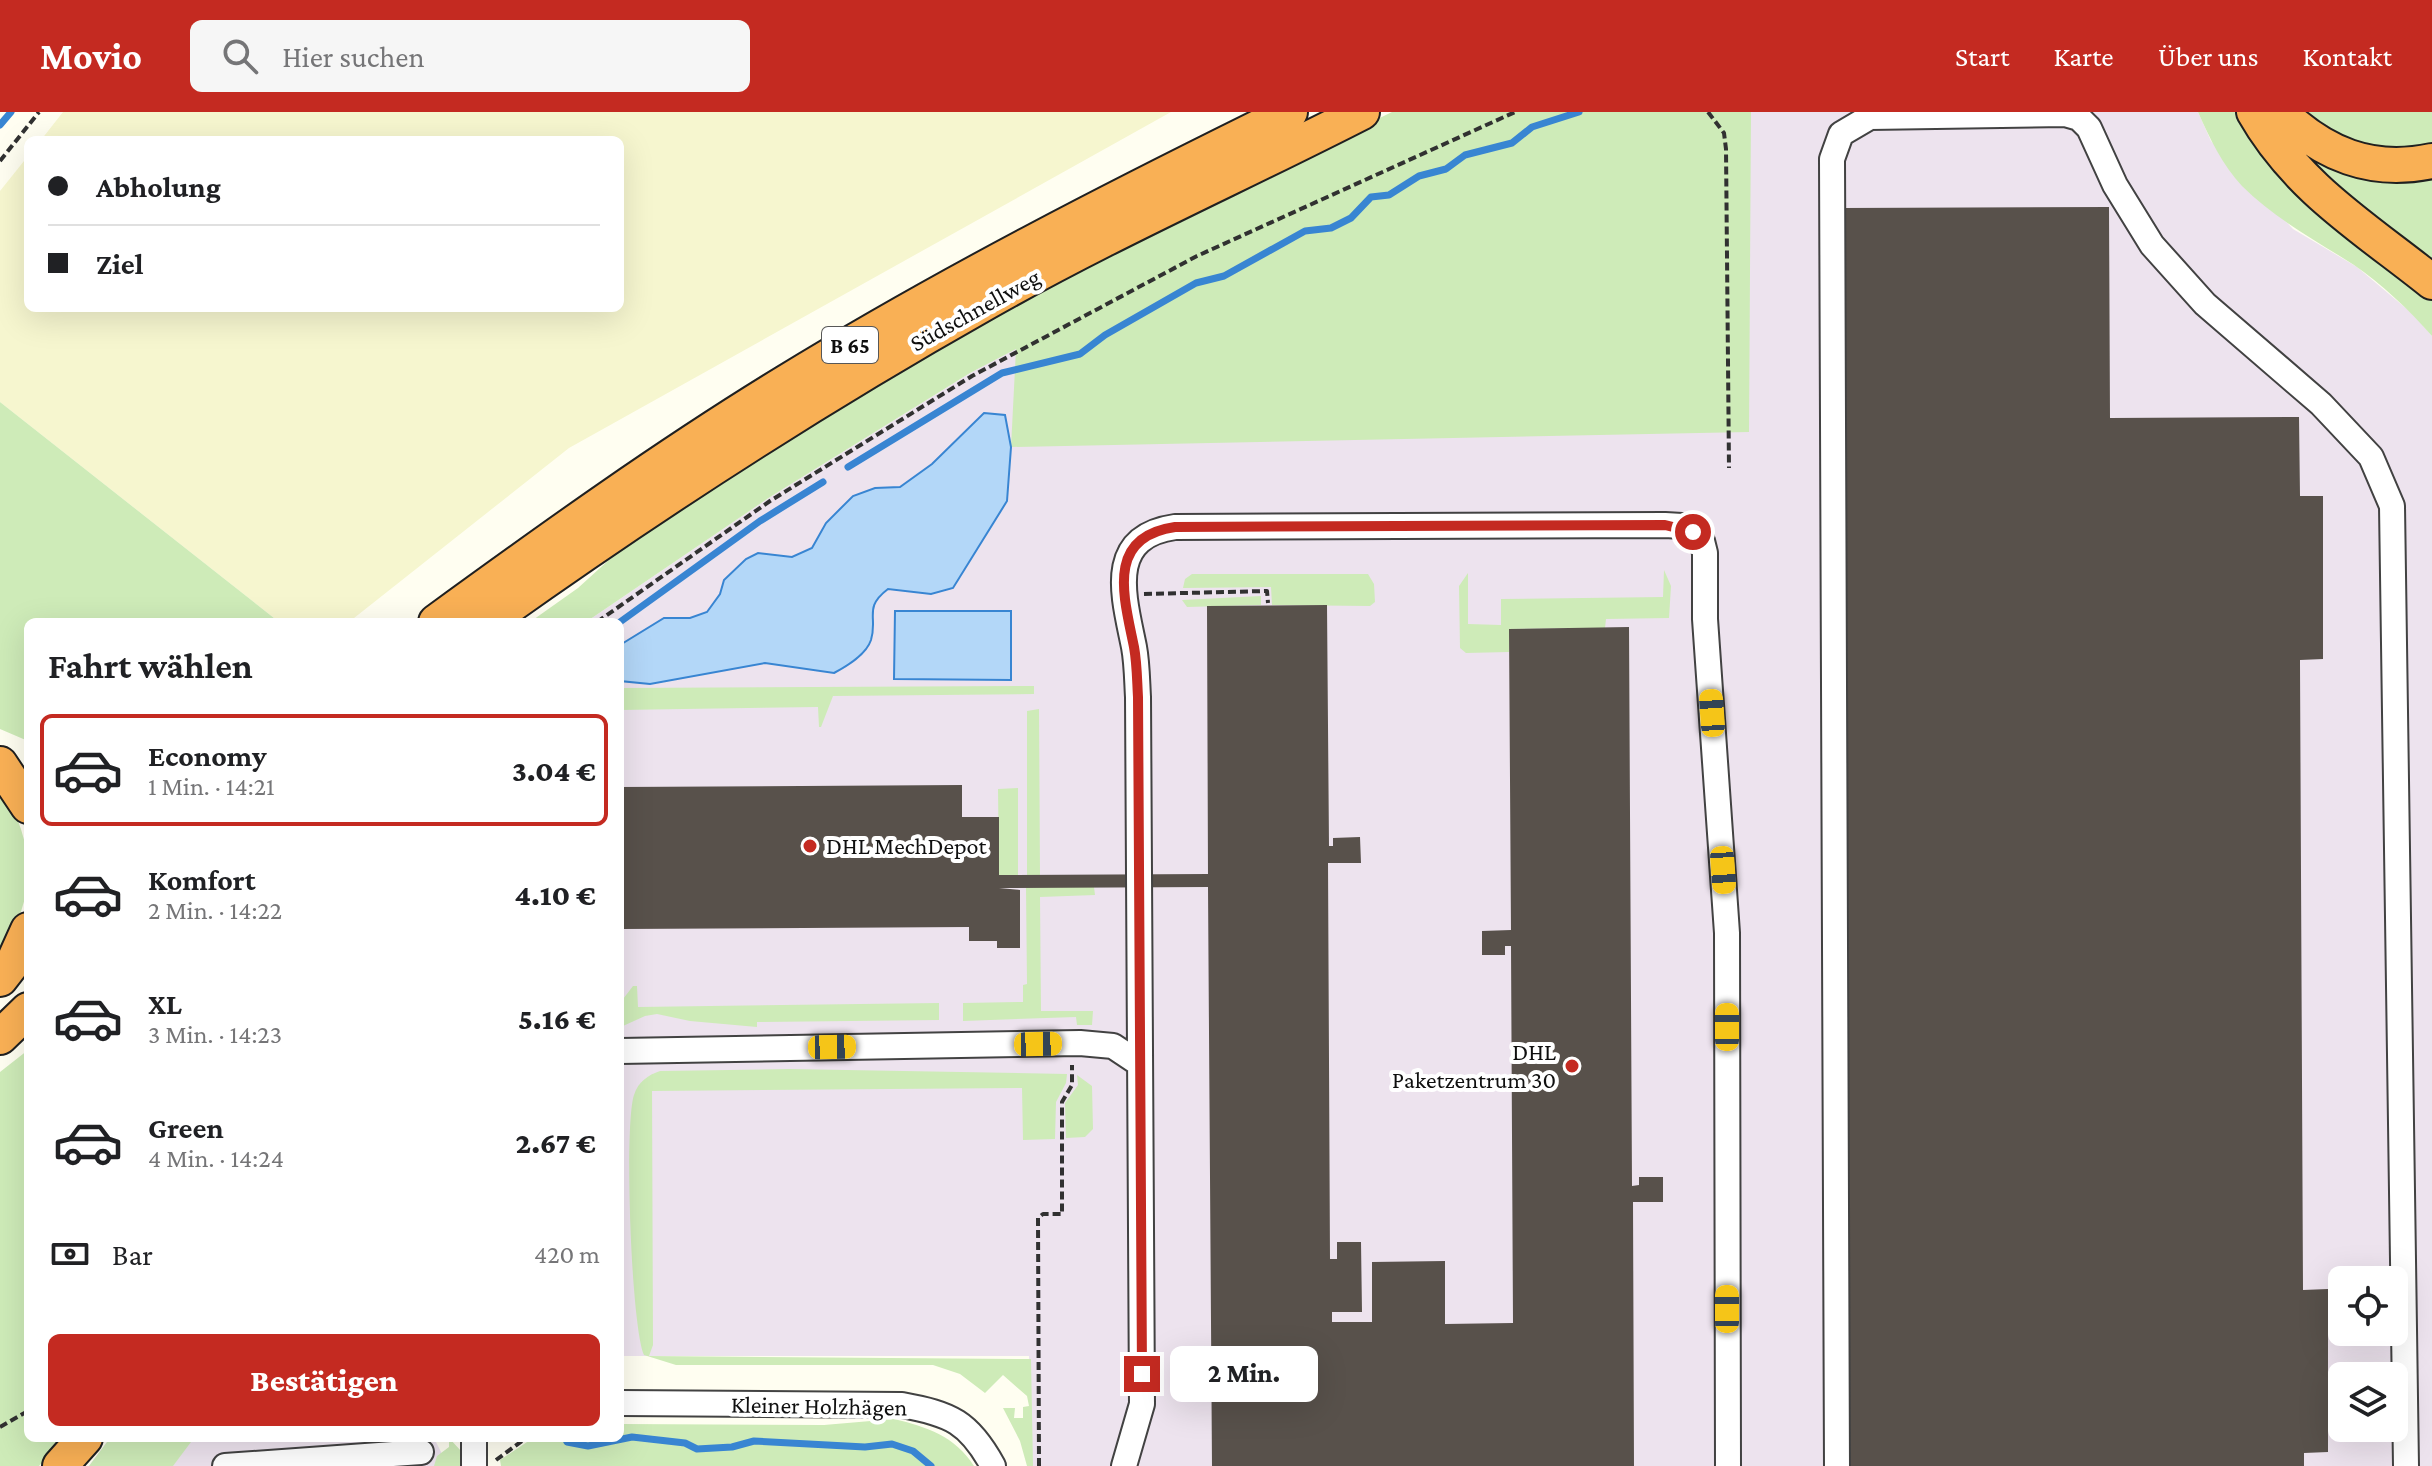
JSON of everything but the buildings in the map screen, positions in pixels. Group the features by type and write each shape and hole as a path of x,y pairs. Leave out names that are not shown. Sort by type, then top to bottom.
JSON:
{"highway":[{"name":"Südschnellweg","path":"441,618 568,525 786,383 974,273 1290,112"},
{"name":"Südschnellweg","path":"493,618 724,459 986,302 1146,217 1362,112"},
{"path":"2254,112 2295,171 2324,201 2432,282"},
{"path":"2280,112 2318,145 2348,159 2376,165 2407,166 2432,161"},
{"path":"0,745 24,754"},
{"path":"0,764 24,800"},
{"path":"0,979 14,961 24,939"},
{"path":"0,993 24,971"},
{"path":"0,1037 24,1014"},
{"path":"0,1056 24,1041"}],"street":[{"path":"1837,1466 1832,159 1841,134 1870,117 2065,114 2079,118 2089,128 2128,209 2160,255 2205,304 2321,404 2371,457 2392,506 2405,1466"},
{"path":"1124,1466 1142,1404 1138,697 1125,594 1124,569 1129,553 1141,538 1155,530 1175,527 1665,525 1682,526 1702,541 1727,933 1728,1466"},
{"path":"624,1051 1073,1043 1113,1046 1140,1064"},
{"name":"Kleiner Holzhägen","path":"624,1403 902,1405 937,1411 961,1423 979,1440 993,1466"},
{"path":"474,1442 474,1466"},
{"path":"225,1466 423,1452"}],"path":[{"path":"0,161 39,112"},
{"path":"603,618 770,501 972,376 1197,256 1515,112"},
{"path":"1708,112 1724,133 1726,149 1729,468"},
{"path":"1125,594 1267,591 1268,603"},
{"path":"1039,1466 1038,1218 1043,1214 1062,1214 1062,1102 1072,1085 1073,1043"},
{"path":"0,1427 24,1413"},
{"path":"496,1466 496,1458 520,1442"}],"shaded area":[{"path":"1502,112 2198,112 2211,141 2293,229 2357,267 2414,315 2432,336 2432,1466 1032,1466 1029,1356 624,1356 624,618 592,618 770,497 970,373 1194,253"},
{"path":"107,1442 436,1442 448,1466 89,1466"}],"green space":[{"path":"63,112 1171,112 569,448 354,618 274,618 0,402 0,191 24,161 24,312 624,312 624,136 44,136"},
{"path":"1392,112 1751,112 1749,432 1011,447 1016,349 970,373 770,497 592,618 536,618 578,588 633,538 678,506 955,336 1142,234"},
{"path":"2198,112 2241,112 2432,295 2432,336 2375,280 2282,219 2242,186 2223,160"},
{"path":"2269,112 2432,169 2432,268 2359,216"},
{"path":"2297,112 2432,112 2432,148 2393,152 2376,150 2330,132"},
{"path":"0,402 274,618 24,618 24,739 0,729"},
{"path":"1664,570 1671,586 1669,618 1606,619 1605,628 1510,629 1509,652 1466,653 1460,648 1459,586 1468,573 1468,624 1501,625 1501,599 1663,597"},
{"path":"1192,574 1368,574 1374,584 1375,602 1370,606 1272,605 1271,587 1183,588 1185,579"},
{"path":"1261,596 1261,605 1187,607 1182,600"},
{"path":"1034,686 1034,694 833,696 819,727 818,707 624,710 624,688"},
{"path":"1039,709 1040,875 1027,875 1027,711"},
{"path":"0,784 12,806 24,841 24,901 0,952"},
{"path":"1018,788 1018,875 999,875 998,789"},
{"path":"1026,887 1094,887 1095,895 1040,897 1041,1011 1093,1011 1092,1025 1077,1025 1076,1017 963,1021 963,1003 1023,1002 1023,985 1027,984"},
{"path":"633,986 637,986 638,1007 939,1003 939,1020 757,1022 757,1027 690,1021 657,1014 624,1026 624,998"},
{"path":"24,1053 24,1442 59,1442 39,1466 0,1466 0,1072"},
{"path":"789,1069 1067,1074 1056,1102 1055,1139 1023,1140 1022,1088 652,1091 653,1345 649,1356 1031,1359 1033,1466 1027,1466 1020,1441 1003,1408 1015,1408 1014,1418 1023,1418 1023,1407 1029,1406 1027,1396 1003,1375 985,1393 960,1374 933,1365 676,1365 644,1355 639,1337 630,1225 631,1114 638,1086 660,1071"},
{"path":"1077,1075 1092,1086 1093,1129 1085,1137 1066,1138 1065,1103 1078,1085"},
{"path":"894,1419 939,1434 958,1447 974,1466 501,1466 500,1460 527,1442 624,1442 624,1424 824,1425"},
{"path":"107,1442 191,1442 173,1466 89,1466"},
{"path":"449,1442 453,1442 462,1452 462,1466 434,1466 437,1456 449,1447"}],"water":[{"path":"984,413 1005,415 1011,447 1007,501 953,588 931,594 888,589 880,596 873,607 871,640 856,660 834,673 765,663 650,684 624,681 624,643 664,618 690,618 707,612 720,594 724,580 746,559 758,553 792,557 812,548 826,523 853,496 875,488 900,487 932,464"},
{"path":"895,611 1011,611 1011,680 894,679"}],"waterway":[{"path":"0,125 11,112"},
{"path":"848,467 1002,373 1080,354 1105,335 1196,283 1224,276 1305,231 1331,228 1351,218 1371,197 1389,195 1419,176 1446,169 1465,155 1512,143 1532,127 1579,112"},
{"path":"624,619 760,521 823,482"},
{"path":"624,1439 685,1443 697,1449 732,1447 754,1441 865,1447 892,1444 913,1451 931,1466"},
{"path":"567,1442 588,1446 608,1442"}],"place":[{"name":"DHL MechDepot","path":"810,846"},
{"name":"DHL Paketzentrum 30","path":"1572,1066"}],"route":[{"path":"1142,1374 1138,697 1135,650 1125,612 1124,569 1129,553 1141,538 1155,530 1175,527 1665,525 1682,526 1693,532"}]}
